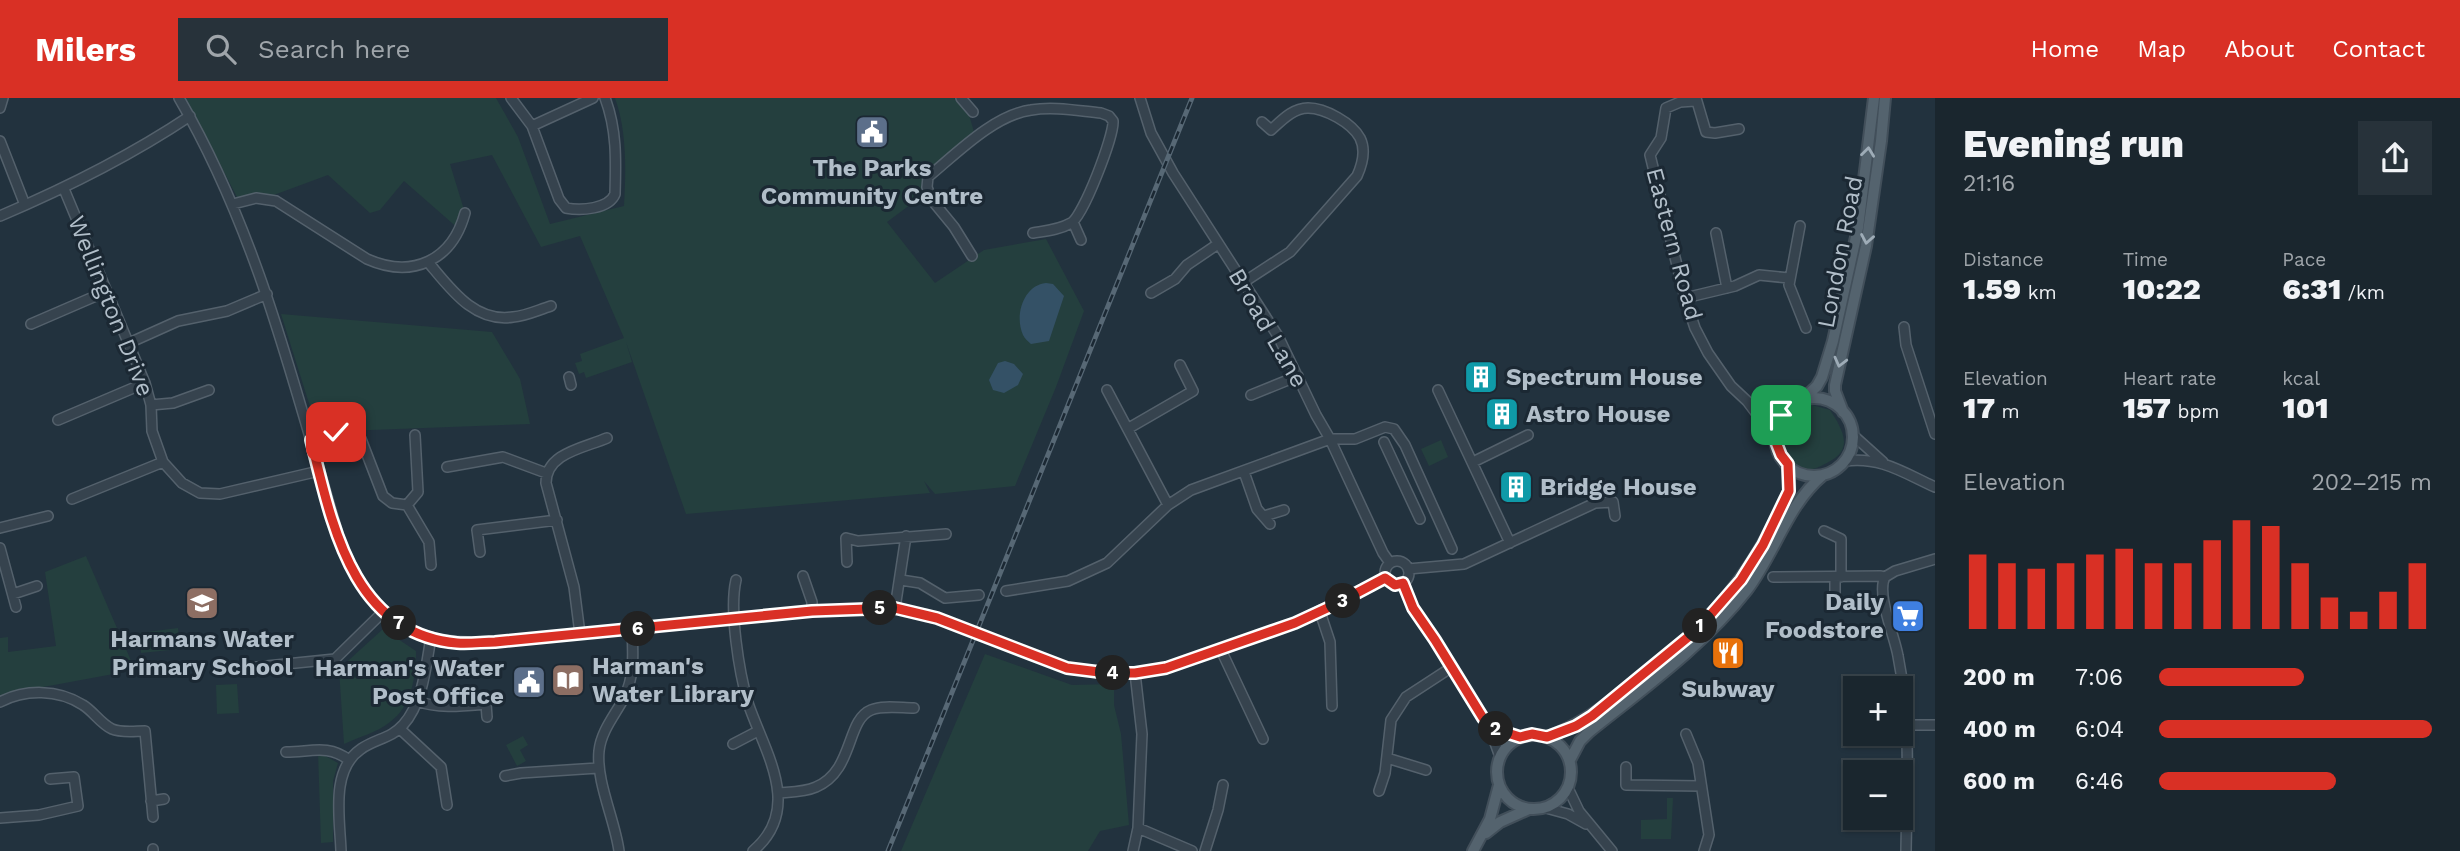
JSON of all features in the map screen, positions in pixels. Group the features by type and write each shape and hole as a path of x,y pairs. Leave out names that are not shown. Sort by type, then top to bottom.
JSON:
{"main road":[{"name":"London Road","path":"1800,402 1816,386 1830,355 1858,228 1874,98"},
{"name":"London Road","path":"1843,412 1835,385 1866,246 1885,98"},
{"path":"1476,846 1500,822 1529,809 1545,808 1557,801 1568,788 1570,760 1580,741 1679,659 1734,606 1768,560 1803,494 1823,475 1837,469 1845,461 1851,450 1853,435 1848,418 1825,400 1800,402 1788,409 1778,421 1774,437 1788,464 1808,475 1823,475"},
{"path":"1547,737 1576,726 1592,716 1673,651 1719,608 1741,580 1781,512 1789,491 1788,464"},
{"path":"1476,846 1490,819 1499,785 1500,757 1504,749 1520,737 1532,734 1547,737 1560,745 1570,760"},
{"path":"1499,785 1510,801 1529,809"}],"street":[{"path":"0,108 4,98"},
{"path":"179,98 233,204 267,294 340,541 351,567 367,596 383,612 405,627 431,638 473,643 812,611 895,608 937,618 1067,668 1135,673 1166,668 1221,650 1320,612 1385,578"},
{"path":"512,98 532,125 551,178 566,208 576,210 605,205 612,201 615,194 617,148 605,98"},
{"path":"532,125 593,98"},
{"path":"961,98 973,111"},
{"path":"1044,109 1045,98"},
{"name":"Broad Lane","path":"1140,98 1151,133 1180,185 1278,336 1390,563"},
{"path":"1696,100 1706,132 1716,133 1739,128"},
{"name":"Eastern Road","path":"1696,100 1665,108 1661,138 1650,155 1685,298 1695,328 1731,386 1747,401 1774,437"},
{"path":"1244,282 1290,252 1357,176 1362,164 1360,138 1328,112 1308,108 1288,114 1271,130 1262,122"},
{"path":"972,256 932,199 927,187 928,177 970,142 1008,116 1044,109 1101,113 1109,116 1113,121 1112,136 1083,207 1073,222 1052,230 1033,233"},
{"path":"0,216 64,189 149,143 190,116"},
{"path":"0,141 25,205"},
{"name":"Wellington Drive","path":"64,189 145,383 152,405 152,431 163,461 182,483 200,494 220,494 319,471"},
{"path":"233,204 257,198 276,201 367,259 382,266 405,268 428,262 457,236 465,213"},
{"path":"1073,222 1081,240"},
{"path":"1800,226 1789,278 1791,292 1806,328"},
{"path":"1716,233 1727,288"},
{"path":"1152,293 1175,279 1187,265 1218,244"},
{"path":"428,262 454,294 470,307 490,317 512,318 551,306"},
{"path":"1685,298 1727,288 1759,275 1789,278"},
{"path":"31,324 105,292"},
{"path":"130,343 178,321 227,311 267,294"},
{"path":"1903,327 1906,345 1932,414 1935,434"},
{"path":"1129,428 1193,391 1180,365"},
{"path":"1251,395 1298,376"},
{"path":"58,420 145,383"},
{"path":"152,405 173,403 209,390"},
{"path":"1107,390 1168,505"},
{"path":"1438,390 1510,543"},
{"path":"1747,401 1770,411 1788,409"},
{"path":"1006,591 1068,580 1107,563 1168,505 1191,490 1330,439 1354,439 1385,427 1394,429 1405,445 1416,470 1429,519"},
{"path":"311,440 336,432 355,433 361,439 383,496 392,503 407,506 429,542 431,565"},
{"path":"407,506 418,492 415,435"},
{"path":"1473,462 1528,435"},
{"path":"1853,435 1885,464"},
{"path":"580,634 574,587 545,482 546,473 555,461 568,453 607,438"},
{"path":"1384,442 1400,477 1452,549"},
{"path":"447,467 503,457 546,473"},
{"path":"1845,461 1862,459 1885,464 1934,484"},
{"path":"72,499 163,461"},
{"path":"1400,477 1416,470"},
{"path":"1244,472 1257,509 1267,520 1284,510"},
{"path":"1408,569 1464,564 1595,503 1613,502 1615,516"},
{"path":"0,528 48,516"},
{"path":"480,552 477,530 557,520"},
{"path":"1824,531 1841,539 1835,600"},
{"path":"847,562 846,538 858,541 946,534"},
{"path":"895,608 906,536"},
{"path":"0,548 16,607"},
{"path":"1773,577 1885,577 1895,571 1935,559"},
{"path":"1401,562 1408,569 1408,577 1403,583 1395,585 1385,578 1385,571 1390,563 1401,562"},
{"path":"803,576 812,602 812,611"},
{"path":"1885,577 1882,589 1902,676"},
{"path":"736,580 732,597 743,681 758,732 774,768 779,793 771,828 753,851"},
{"path":"901,580 920,583 945,598 979,595"},
{"path":"1403,583 1413,608 1483,718 1500,757"},
{"path":"13,594 37,586"},
{"path":"247,668 335,659 383,612"},
{"path":"1320,612 1330,642 1332,706"},
{"path":"619,851 598,768 599,749 633,673 632,629"},
{"path":"341,851 341,779 349,760 361,748 400,729 409,717 416,701 431,638"},
{"path":"1221,650 1263,739"},
{"path":"1379,791 1387,758 1391,720 1406,697 1452,667"},
{"path":"1133,851 1138,828 1142,734 1135,673"},
{"path":"0,702 16,694 47,692 85,705 113,730 145,731 153,817"},
{"path":"416,701 426,705 486,704 487,717"},
{"path":"779,793 814,788 828,780 845,760 854,730 861,717 869,711 914,708"},
{"path":"1483,718 1498,730 1520,737"},
{"path":"1913,725 1935,725"},
{"path":"400,729 441,767 447,805"},
{"path":"733,744 758,732"},
{"path":"1686,734 1698,763 1709,835 1704,851"},
{"path":"1906,851 1907,746"},
{"path":"286,752 331,750 338,751 349,760"},
{"path":"1387,758 1426,770"},
{"path":"1626,767 1626,785 1701,786"},
{"path":"505,776 598,768"},
{"path":"50,779 73,773 78,806"},
{"path":"1205,851 1223,785"},
{"path":"1568,788 1579,811 1612,851"},
{"path":"152,801 164,799"},
{"path":"0,818 39,815 78,806 88,808"},
{"path":"1545,808 1576,817 1596,832"},
{"path":"1138,828 1192,851"}],"green space":[{"path":"186,98 496,98 518,137 550,224 624,206 624,137 615,98 954,98 969,115 974,132 924,174 922,196 887,222 935,283 984,250 1046,239 1084,311 1015,486 935,494 924,481 930,493 686,514 626,342 632,362 586,378 584,372 579,374 575,363 582,361 580,354 624,338 580,236 541,247 492,155 450,164 465,213 460,230 404,181 380,210 370,213 328,175 263,199 239,201"},
{"path":"281,314 492,332 520,379 530,424 318,432"},
{"path":"1812,405 1830,410 1841,430 1844,443 1839,455 1810,470 1795,466 1787,454 1780,433 1784,420 1790,414"},
{"path":"1441,440 1448,457 1429,466 1421,449"},
{"path":"86,556 135,670 0,695 0,638 8,637 8,652 56,646 45,572"},
{"path":"178,628 180,649 141,653 139,633"},
{"path":"383,629 416,651 415,670 408,699 385,726 344,744 339,669"},
{"path":"985,654 1072,685 1114,684 1114,705 1121,734 1129,825 1100,831 1088,851 901,851"},
{"path":"237,684 239,713 217,714 216,685"},
{"path":"523,736 528,745 520,750 526,761 517,766 506,745"},
{"path":"318,752 338,763 333,781 333,842 321,843"},
{"path":"1667,798 1673,798 1671,839 1641,839 1641,820 1667,819"}],"water":[{"path":"1046,283 1053,284 1064,296 1049,341 1031,344 1021,327 1021,310 1032,289"},
{"path":"1005,361 1014,364 1023,374 1018,385 1004,393 993,390 989,380 998,363"}],"railway":[{"path":"888,851 1192,98"}],"place":[{"name":"The Parks Community Centre","path":"872,132"},
{"name":"Spectrum House","path":"1481,377"},
{"name":"Astro House","path":"1502,414"},
{"name":"Bridge House","path":"1516,487"},
{"name":"Harmans Water Primary School","path":"202,603"},
{"name":"Daily Foodstore","path":"1908,616"},
{"name":"Subway","path":"1728,653"},
{"name":"Harman's Water Library","path":"568,680"},
{"name":"Harman's Water Post Office","path":"529,682"}],"route":[{"path":"336,432 311,440 340,541 351,567 367,596 383,612 411,630 431,638 457,643 495,642 812,611 895,608 937,618 1067,668 1135,673 1166,668 1295,623 1385,578 1391,584 1403,583 1413,608 1483,718 1504,733 1520,737 1532,734 1547,737 1576,726 1592,716 1637,680 1698,629 1741,580 1781,512 1789,491 1788,464 1774,437 1781,415"}]}
